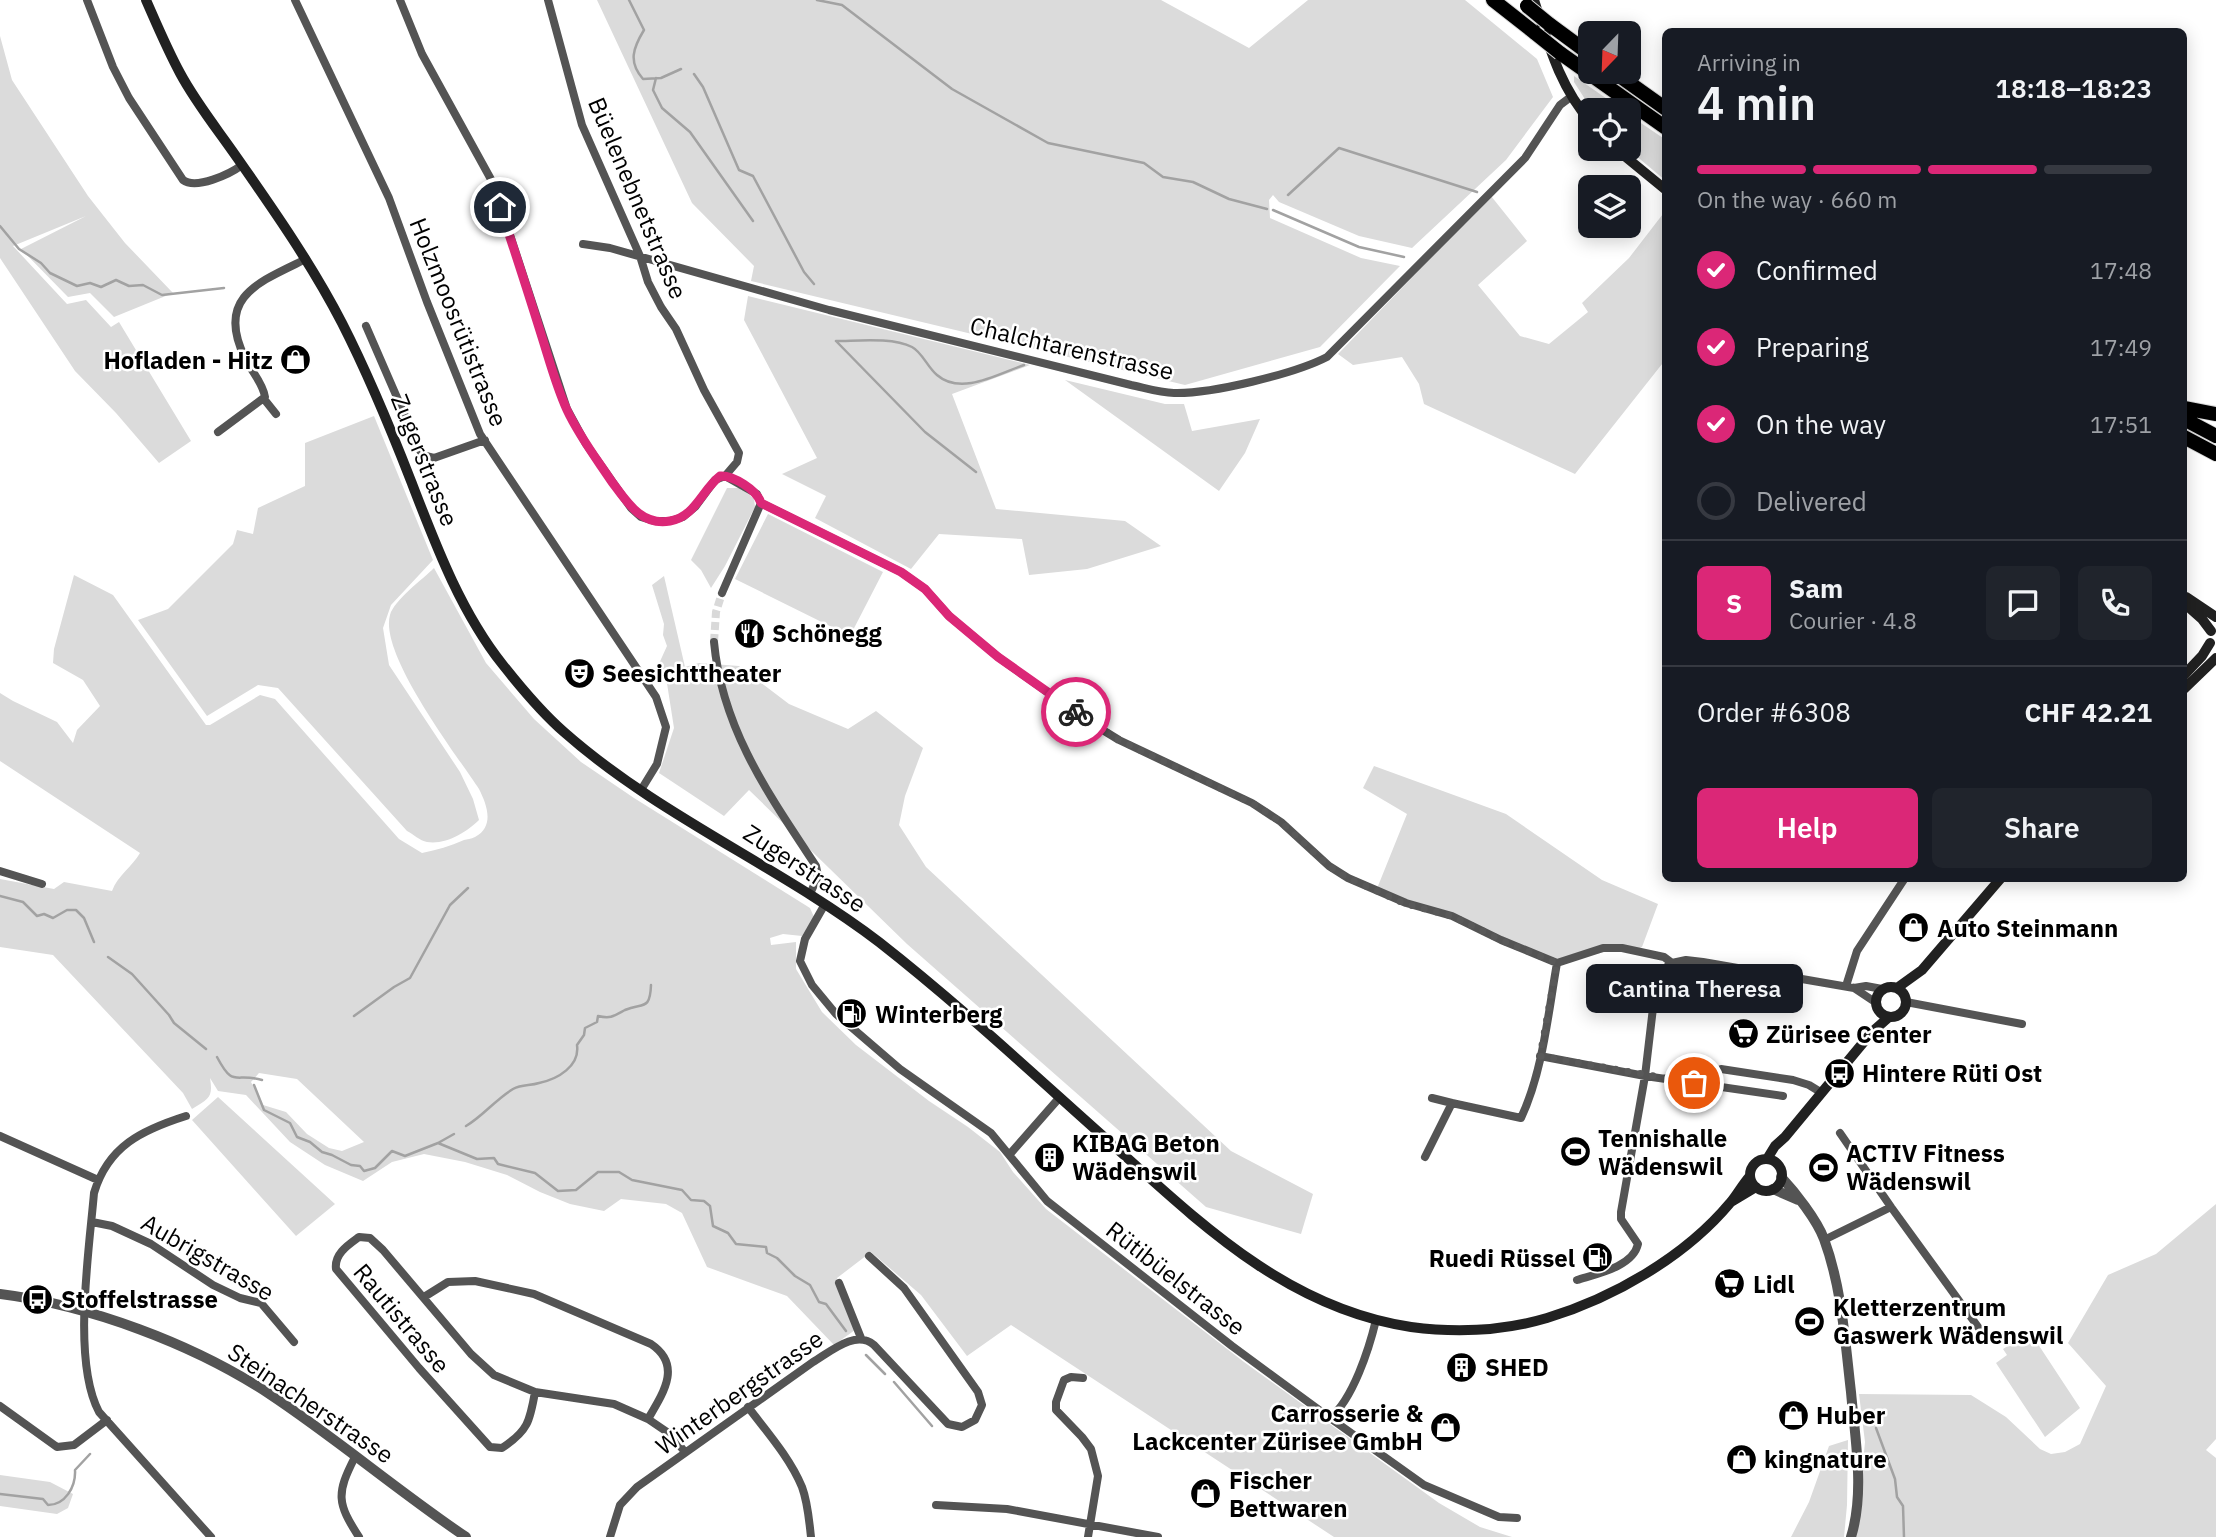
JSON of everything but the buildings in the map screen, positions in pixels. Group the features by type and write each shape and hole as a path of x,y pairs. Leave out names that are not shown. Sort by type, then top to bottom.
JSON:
{"highway":[{"path":"1493,0 1560,53 1662,125"},
{"path":"1527,2 1549,24 1578,45"},
{"path":"1631,84 1662,106"},
{"path":"2187,409 2216,414"},
{"path":"2187,421 2216,436"},
{"path":"2187,439 2216,454"}],"main road":[{"name":"Zugerstrasse","path":"146,0 182,77 306,259 362,366 453,580 497,657 538,708 562,730 641,790 810,894 871,936 947,998 1183,1207 1251,1260 1301,1292 1376,1320 1427,1329 1487,1330 1536,1321 1579,1308 1615,1292 1692,1240 1731,1202 1749,1176"},
{"path":"1527,2 1578,104"},
{"path":"1631,161 1662,187"},
{"path":"2187,598 2216,617"},
{"path":"2187,606 2202,618 2213,637 2202,656 2187,673"},
{"path":"2187,686 2216,658"},
{"path":"1881,1010 1894,1017 1902,1012 1922,970 1998,882"},
{"path":"1897,988 1922,970"},
{"path":"1772,1161 1785,1137 1872,1032 1881,1010 1882,989 1889,986 1897,988 1906,1000"},
{"path":"1761,1159 1772,1161 1781,1170 1782,1177 1773,1189 1766,1191 1756,1187 1749,1176 1753,1164 1761,1159"},
{"name":"Zugerstrasse","path":"1731,1202 1756,1187"}],"street":[{"path":"87,0 128,98 183,180 194,184 225,175 242,165"},
{"name":"Holzmoosrütistrasse","path":"295,0 388,198 427,302 485,440 656,697 666,727 657,764 641,790"},
{"path":"400,0 422,54 493,183 566,409 586,444 631,508 642,517 670,522 682,517 695,507 715,480 725,476 757,494 761,503 901,572 925,589 949,616 998,657 1088,721 1119,740 1252,803 1281,822 1329,866 1348,878 1406,904 1452,916 1557,963 1604,948 1635,950 1664,957 1672,963"},
{"name":"Büelenebnetstrasse","path":"548,0 582,125 640,256 648,282 676,329 704,390 738,453 737,462 725,476"},
{"name":"Chalchtarenstrasse","path":"583,244 640,256 829,310 1131,385 1172,393 1202,392 1291,370 1327,357 1525,158 1560,105 1572,96"},
{"path":"218,432 264,399 265,392 245,359 239,342 235,326 236,307 252,287 306,259"},
{"path":"366,326 422,455 434,458 485,440"},
{"path":"264,399 276,414"},
{"path":"722,593 761,503"},
{"path":"713,642 717,673 726,705 748,757 767,792 816,866 818,876 810,894"},
{"path":"0,871 42,884"},
{"path":"1850,987 1857,951 1902,882"},
{"name":"Rütibüelstrasse","path":"825,904 805,939 800,961 825,1001 845,1023 900,1069 991,1133 1047,1202 1232,1346 1424,1485 1499,1517 1517,1518"},
{"path":"1577,1280 1619,1264 1637,1251 1638,1244 1622,1219 1622,1212 1645,1076 1657,980 1661,971 1672,963 1686,960 1850,987 1882,989"},
{"path":"1432,1098 1521,1118 1528,1104 1540,1056 1557,963"},
{"path":"1850,987 1881,1010"},
{"path":"1906,1000 2022,1024"},
{"path":"1540,1056 1645,1076 1783,1096"},
{"path":"1694,1083 1721,1069 1793,1080 1822,1093"},
{"path":"1010,1154 1060,1097"},
{"path":"1425,1157 1452,1103"},
{"path":"186,1116 160,1124 133,1138 111,1159 98,1180 94,1193 85,1363 89,1389 99,1412 211,1537"},
{"path":"1840,1133 1981,1331"},
{"path":"0,1136 98,1180"},
{"path":"1782,1177 1817,1224 1825,1240 1838,1293 1853,1411 1858,1487 1851,1537"},
{"path":"1773,1189 1798,1200"},
{"path":"1825,1240 1891,1207"},
{"name":"Aubrigstrasse","path":"92,1222 112,1226 150,1244 213,1285 240,1298 261,1303 294,1342"},
{"name":"Rautistrasse","path":"359,1237 370,1238 482,1365 508,1382 535,1392 530,1420 523,1432 502,1448 490,1447 425,1376 336,1269 336,1259 359,1237"},
{"name":"Winterbergstrasse","path":"610,1537 615,1515 628,1495 813,1362 843,1344 861,1338 874,1345 948,1424 962,1427 971,1424 979,1416 982,1405 978,1392 904,1288 869,1256"},
{"path":"424,1297 448,1282 475,1281 534,1294 651,1344 663,1352 669,1367 668,1377 648,1419"},
{"path":"839,1283 861,1338"},
{"name":"Steinacherstrasse","path":"0,1294 46,1300 86,1311 165,1339 213,1361 268,1393 466,1537"},
{"path":"1330,1418 1344,1404 1371,1342 1376,1320"},
{"path":"1083,1378 1071,1377 1064,1380 1055,1406 1058,1414 1091,1449 1095,1463 1098,1476 1088,1537"},
{"path":"535,1392 614,1404 648,1419 670,1434 685,1452"},
{"path":"0,1406 57,1447 74,1445 107,1420"},
{"path":"748,1407 802,1487 811,1537"},
{"path":"355,1457 344,1483 341,1506 359,1537"},
{"path":"936,1505 1007,1509 1158,1537"}],"shaded area":[{"path":"597,0 1161,0 1249,48 1308,0 1465,0 1537,59 1553,97 1506,160 1412,248 1359,236 1279,202 1273,195 1269,200 1270,218 1361,258 1400,266 1320,347 1185,385 751,281 754,266 692,203"},
{"path":"0,36 12,80 88,196 125,243 173,293 114,317 90,293 68,297 21,249 86,216 13,246 67,304 86,300 111,327 119,322 191,441 159,463 75,371 0,258"},
{"path":"1574,76 1578,79 1578,84 1586,84 1606,98 1584,98 1574,82"},
{"path":"1641,123 1662,137 1662,178 1641,160"},
{"path":"1491,196 1527,241 1478,285 1520,336 1549,344 1588,312 1582,303 1629,258 1662,215 1662,364 1575,474 1424,404 1419,384 1402,357 1353,365 1338,354"},
{"path":"748,296 1030,365 952,394 996,509 1125,521 1161,546 1087,569 1029,575 1022,539 939,534 911,569 815,518 826,496 782,474 817,458 744,320"},
{"path":"1065,380 1165,404 1184,404 1192,431 1260,419 1245,453 1219,491"},
{"path":"374,416 433,560 391,605 383,628 389,665 460,772 473,799 479,820 462,833 441,842 424,841 407,831 278,688 258,685 207,716 138,620 168,609 233,544 237,530 253,534 258,508 305,486 305,443"},
{"path":"727,488 742,488 754,499 755,507 711,588 701,570 691,560"},
{"path":"768,514 883,572 850,636 735,579"},
{"path":"434,568 486,663 534,719 581,762 810,908 814,917 802,936 783,934 770,938 771,945 796,942 796,969 822,1012 856,1045 1000,1152 1013,1172 1046,1209 1244,1362 1439,1503 1480,1527 1512,1537 1334,1537 1011,1325 967,1356 921,1295 871,1252 837,1278 855,1330 834,1345 787,1296 707,1267 682,1213 666,1204 621,1199 604,1211 570,1204 507,1175 465,1162 424,1154 392,1162 363,1181 325,1165 290,1142 246,1095 218,1091 210,1078 209,1096 192,1109 183,1093 53,955 0,947 0,879 54,889 64,882 112,891 140,853 0,761 0,693 57,722 73,743 77,730 100,706 83,680 53,663 54,649 74,575 113,595 206,725 260,695 275,699 399,839 422,853 475,837 485,827 488,815 479,789 407,678 390,632 390,615 393,609 403,596","holes":["259,1073 297,1079 364,1142 342,1151 329,1148 307,1134 286,1112 263,1105 251,1082"]},
{"path":"664,576 685,667 699,663 739,666 789,704 848,729 876,711 923,748 905,796 899,825 926,867 1231,1151 1313,1194 1301,1234 1206,1207 907,944 749,790 724,816 659,773 674,728 666,677 657,668 667,646 663,635 664,624 652,585"},
{"path":"1374,766 1506,814 1602,880 1658,904 1642,947 1635,950 1622,948 1557,963 1452,916 1376,891 1407,814 1363,788"},
{"path":"218,1097 335,1204 296,1236 192,1120"},
{"path":"2216,1204 2216,1439 2206,1450 2216,1458 2216,1537 1853,1537 1865,1442 1859,1394 1971,1395 2006,1417 2040,1449 2051,1454 2065,1452 2080,1444 2106,1386 2068,1343 2108,1275 2156,1254"},
{"path":"2030,1332 2080,1408 2045,1437 1996,1363 2007,1355 2003,1349"},
{"path":"1848,1440 1844,1537 1791,1537 1809,1502 1829,1446"},
{"path":"0,1475 50,1482 73,1494 68,1508 57,1514 0,1506"}],"waterway":[{"path":"629,0 644,30 634,55 638,73 643,79 661,78 681,69"},
{"path":"817,0 842,5 952,89 1048,143 1144,163 1163,177 1193,182 1229,199 1267,209"},
{"path":"694,74 703,87 739,170 753,176 804,272 814,284"},
{"path":"656,78 653,90 662,108 690,132 753,221"},
{"path":"1288,195 1339,148 1477,192"},
{"path":"1273,210 1359,247 1404,257"},
{"path":"0,226 19,249 41,263 50,273 77,286 90,283 101,287 116,280 129,286 143,285 162,295 224,288"},
{"path":"836,341 874,340 904,344 916,349 937,375 957,384 991,378 1024,365"},
{"path":"836,341 925,432 976,472"},
{"path":"354,1016 410,978 450,905 468,888"},
{"path":"0,896 23,902 37,916 44,914 53,918 67,910 76,910 84,918 94,942"},
{"path":"108,957 132,974 174,1023 206,1049"},
{"path":"466,1126 513,1089 560,1075 575,1059 577,1045 585,1028 597,1022 598,1016 612,1016 644,1005 649,999 651,985"},
{"path":"217,1057 231,1076 262,1080"},
{"path":"254,1085 264,1110 290,1123 297,1137 310,1142 322,1152 351,1165 360,1166 364,1171 375,1168 392,1151 405,1156 454,1134"},
{"path":"438,1143 477,1159 494,1158 498,1164 535,1173 558,1191 576,1190 598,1172 619,1172 632,1180 682,1190 691,1200 704,1201 710,1206 713,1226 728,1233 736,1244 766,1247 767,1253 810,1285 819,1302 826,1304 846,1331"},
{"path":"866,1355 885,1374"},
{"path":"894,1382 932,1426"},
{"path":"1876,1428 1895,1479 1897,1497 1903,1506 1904,1537"},
{"path":"0,1494 43,1499 48,1505 60,1502 71,1489 75,1470 90,1454"}],"tunnel":[{"path":"714,642 716,612 722,593"}],"way so far":[{"path":"1076,712 1119,740 1252,803 1281,822 1329,866 1348,878 1406,904 1452,916 1557,963 1540,1056 1694,1083"}],"place":[{"name":"Hofladen - Hitz","path":"296,360"},
{"name":"Schönegg","path":"749,633"},
{"name":"Seesichttheater","path":"579,673"},
{"name":"Auto Steinmann","path":"1914,928"},
{"name":"Winterberg","path":"852,1014"},
{"name":"Zürisee Center","path":"1743,1034"},
{"name":"Hintere Rüti Ost","path":"1839,1073"},
{"name":"Cantina Theresa","path":"1694,1083"},
{"name":"Tennishalle Wädenswil","path":"1575,1152"},
{"name":"KIBAG Beton Wädenswil","path":"1049,1157"},
{"name":"ACTIV Fitness Wädenswil","path":"1823,1167"},
{"name":"Ruedi Rüssel","path":"1598,1258"},
{"name":"Lidl","path":"1730,1284"},
{"name":"Stoffelstrasse","path":"38,1299"},
{"name":"Kletterzentrum Gaswerk Wädenswil","path":"1810,1321"},
{"name":"SHED","path":"1462,1367"},
{"name":"Huber","path":"1793,1415"},
{"name":"Carrosserie & Lackcenter Zürisee GmbH","path":"1446,1427"},
{"name":"kingnature","path":"1741,1459"},
{"name":"Fischer Bettwaren","path":"1206,1494"}],"route":[{"path":"500,207 566,409 586,444 631,508 642,517 670,522 695,507 720,476 730,477 757,494 761,503 901,572 925,589 949,616 998,657 1076,712"}]}
